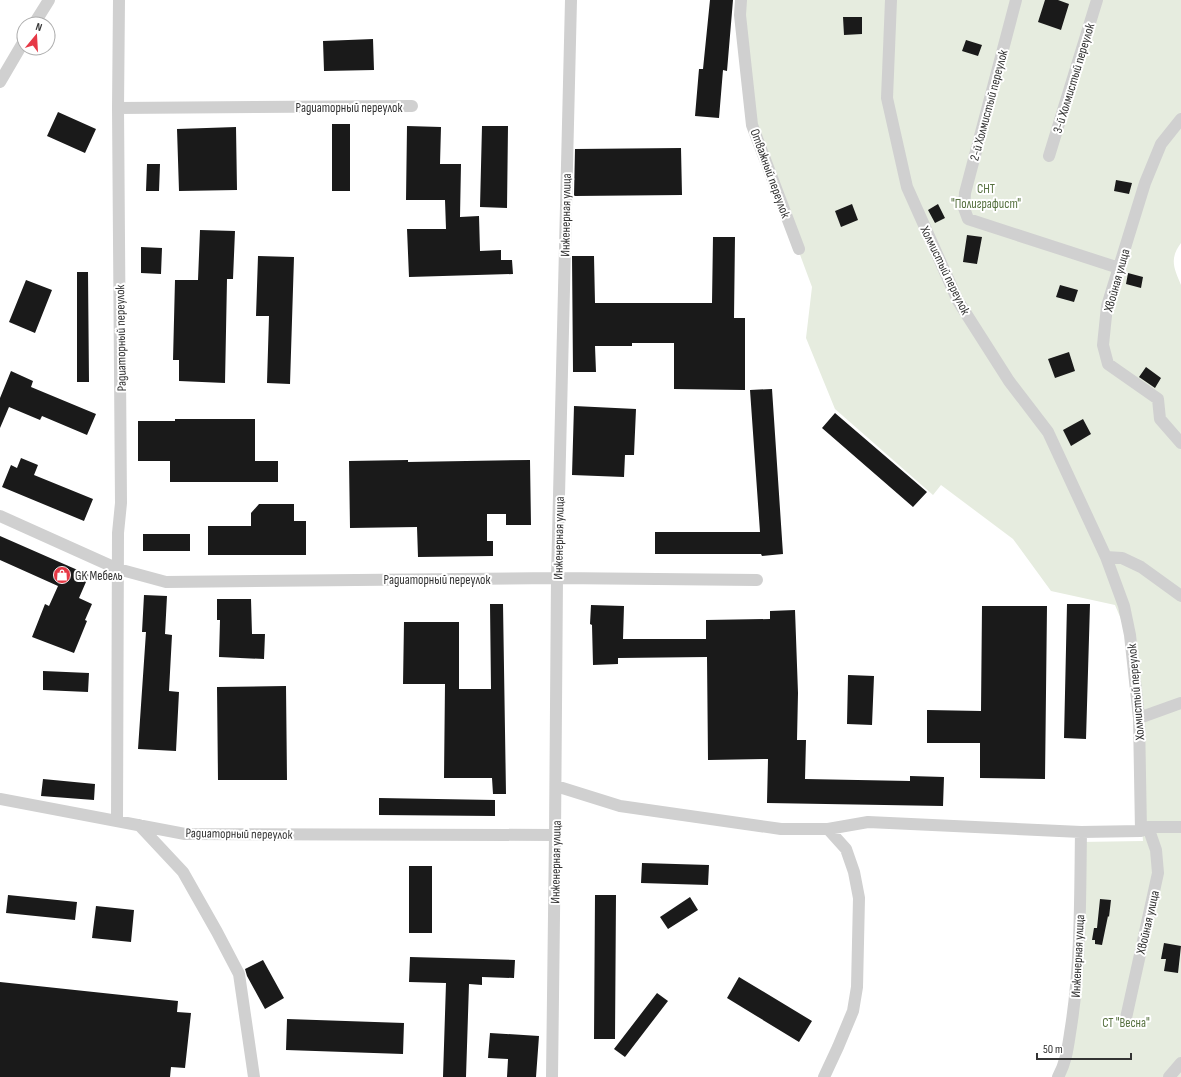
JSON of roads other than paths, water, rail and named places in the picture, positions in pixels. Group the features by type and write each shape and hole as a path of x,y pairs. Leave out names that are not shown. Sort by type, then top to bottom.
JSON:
{"street":[{"path":"39,16 49,0"},
{"name":"Радиаторный переулок","path":"117,821 118,533 121,503 118,108 119,0"},
{"name":"Инженерная улица","path":"552,1077 556,835 557,578 571,0"},
{"name":"Отважный переулок","path":"741,0 740,15 752,125 799,249"},
{"name":"Холмистый переулок","path":"891,0 887,98 907,187 958,301 1009,380 1048,432 1106,557 1124,606 1130,636 1139,718 1145,829"},
{"name":"2-й Холмистый переулок","path":"1016,0 967,185 964,208 968,219 1119,268"},
{"name":"3-й Холмистый переулок","path":"1049,156 1097,0"},
{"path":"0,82 16,55"},
{"name":"Радиаторный переулок","path":"118,108 412,106"},
{"name":"Хвойная улица","path":"1181,119 1161,144 1145,183 1107,306 1103,345 1108,364 1158,400 1160,419 1181,443"},
{"name":"Радиаторный переулок","path":"0,516 118,569 166,582 557,578 757,580"},
{"path":"1106,557 1122,558 1141,568 1181,596"},
{"path":"1139,718 1181,703"},
{"path":"556,786 620,806 781,830 828,829 868,822 1081,832 1181,827"},
{"name":"Радиаторный переулок","path":"0,799 185,834 556,835"},
{"path":"139,825 183,872 239,974 254,1077"},
{"path":"824,1077 853,1011 857,987 859,898 854,872 846,848 828,829"},
{"name":"Хвойная улица","path":"1126,1018 1158,873 1156,850 1145,829"},
{"name":"Инженерная улица","path":"1058,1077 1065,1065 1076,999 1080,922 1081,832"},
{"path":"1170,1077 1181,1063"}],"place":[{"name":"GK Мебель","path":"62,575"}],"park label":[{"name":"СНТ \"Полиграфист\"","path":"986,196"},
{"name":"СТ \"Весна\"","path":"1126,1022"}]}
